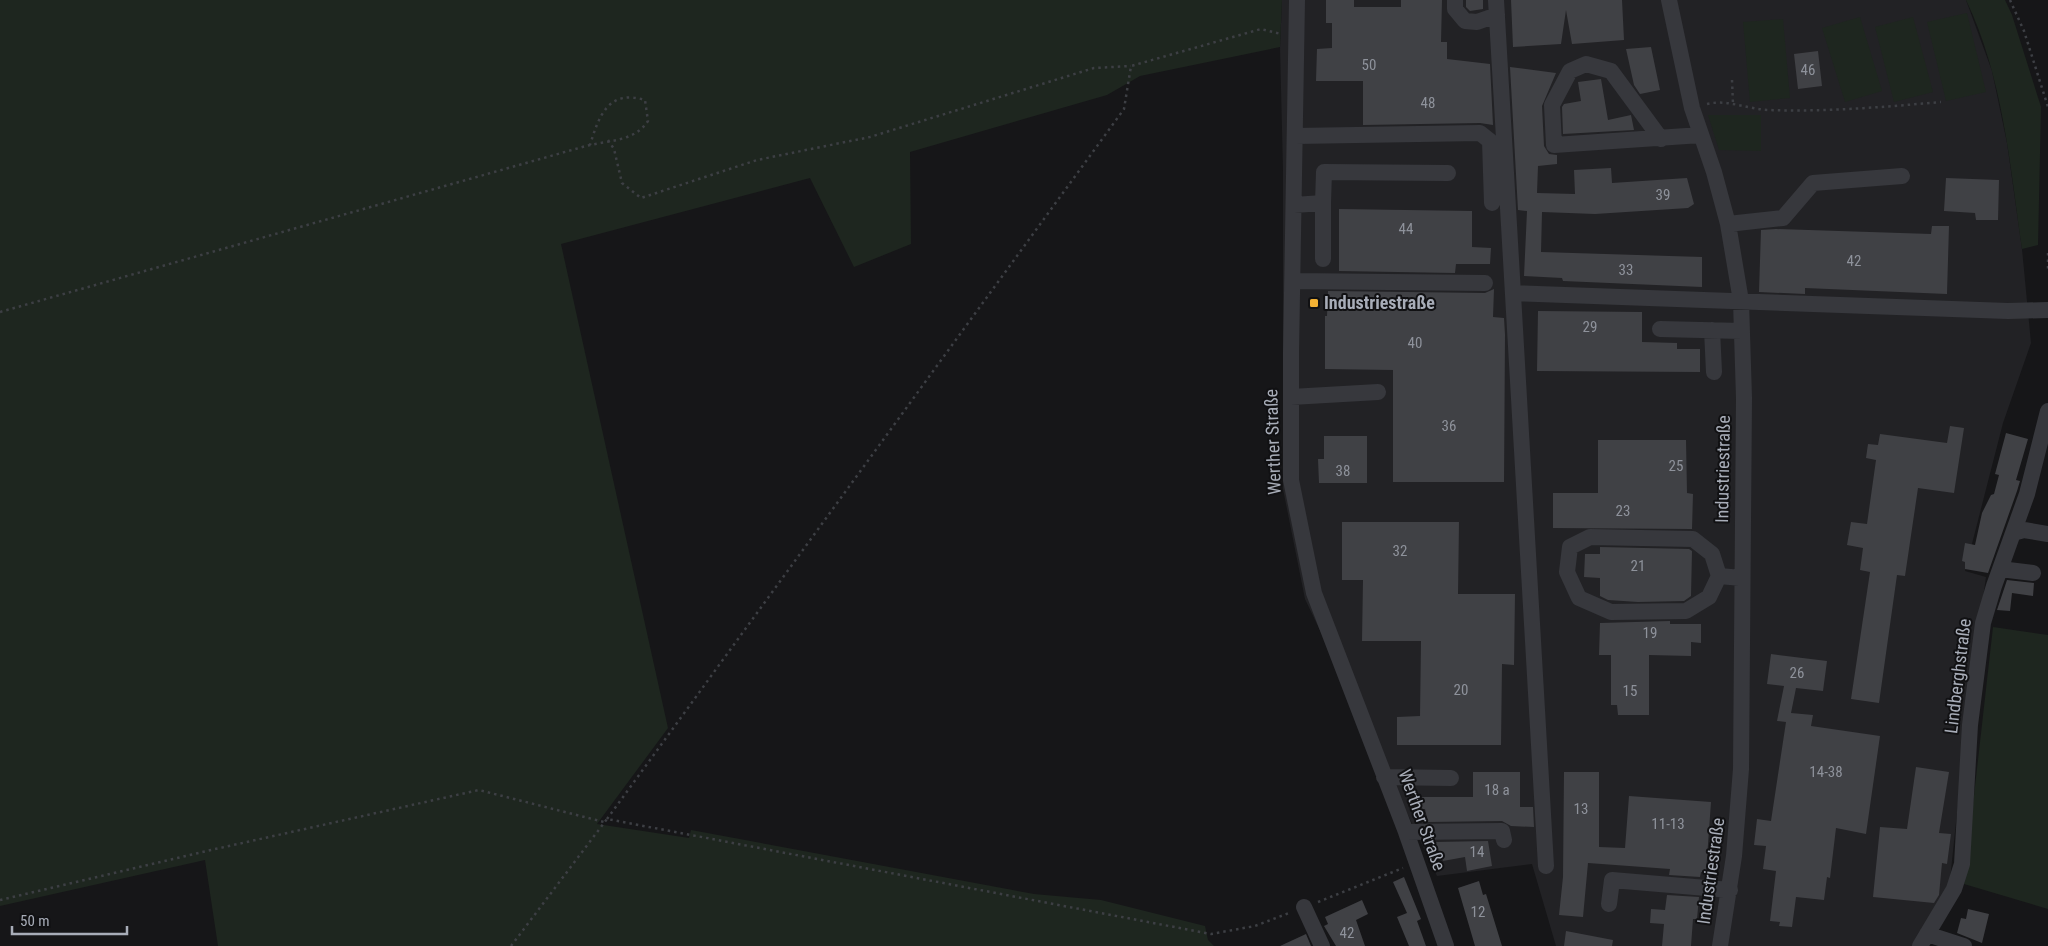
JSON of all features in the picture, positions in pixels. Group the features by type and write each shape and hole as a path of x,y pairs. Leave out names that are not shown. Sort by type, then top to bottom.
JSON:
{"street":[{"name":"Werther Straße","path":"1297,0 1291,480 1314,593 1406,832 1446,946"},
{"path":"1455,0 1455,9 1465,20 1477,22 1496,8"},
{"name":"Industriestraße","path":"1669,0 1692,108 1728,224 1741,301 1744,398 1740,795 1730,890 1720,946"},
{"path":"1496,8 1546,866"},
{"path":"1661,139 1611,71 1586,64 1570,71 1552,105 1554,145 1661,139 1701,135"},
{"path":"1295,136 1480,133 1490,141 1492,203"},
{"path":"1323,259 1324,172 1448,173"},
{"path":"1728,224 1783,218 1813,183 1902,176"},
{"path":"1294,204 1323,203"},
{"path":"1293,281 1485,283"},
{"path":"1513,293 2008,311 2048,310"},
{"path":"1660,329 1742,331"},
{"path":"1712,330 1714,372"},
{"path":"1291,397 1378,392"},
{"name":"Lindberghstraße","path":"1924,940 1954,889 1962,864 1970,725 1984,623 2000,568 2027,494 2048,411"},
{"path":"2013,533 2024,530 2048,534"},
{"path":"1590,537 1693,539 1712,554 1719,576 1709,597 1686,611 1611,612 1578,598 1567,572 1570,547 1590,537"},
{"path":"2000,568 2033,573"},
{"path":"1719,576 1742,578"},
{"path":"1384,777 1451,778"},
{"path":"1406,832 1502,831 1504,840"},
{"path":"1609,904 1612,880 1730,890"},
{"path":"1304,907 1322,946"},
{"path":"1924,940 1964,946"}],"path":[{"path":"2010,0 2024,31 2048,107"},
{"path":"608,140 614,149 622,182 641,198 758,160 870,137 1094,68 1131,66 1261,29 1296,39"},
{"path":"511,946 607,819 1124,109 1131,66"},
{"path":"1732,80 1732,104"},
{"path":"0,312 590,146 608,140 632,137 641,131 648,122 645,100 635,97 622,98 609,104 600,118 590,146"},
{"path":"1692,108 1717,102 1765,110 1827,110 1941,102"},
{"path":"2048,253 2048,271"},
{"path":"0,900 211,850 479,790 604,822"},
{"path":"607,819 1211,934 1255,926 1417,863"}],"shaded area":[{"path":"0,0 1282,0 1280,47 1140,76 1107,95 910,152 911,244 854,267 810,178 561,244 668,728 597,824 689,838 691,830 1034,894 1101,900 1205,926 1208,940 1214,946 218,946 205,860 0,906"},
{"path":"1282,0 1966,0 1992,71 2007,143 2022,249 2031,343 2003,423 1965,571 1986,577 1970,688 1950,880 1917,946 1556,946 1532,864 1437,876 1305,599 1283,489 1283,171 1280,47"},
{"path":"1966,0 2005,0 2012,15 2041,107 2038,245 2022,249 2009,154 1997,90 1979,29"},
{"path":"1967,13 1986,92 1946,101 1927,22"},
{"path":"1860,17 1882,91 1845,102 1822,28"},
{"path":"1913,17 1933,92 1894,102 1875,27"},
{"path":"1783,19 1790,98 1750,102 1743,22"},
{"path":"1708,115 1761,115 1761,151 1719,150"},
{"path":"1993,627 2048,635 2048,909 1964,884"}],"building":[{"path":"1326,0 1354,0 1354,7 1401,7 1401,0 1442,0 1441,42 1447,42 1447,59 1490,64 1493,125 1480,123 1363,125 1363,81 1316,81 1317,49 1332,48 1332,23 1326,23"},
{"path":"1466,0 1483,0 1483,9 1470,11 1466,7"},
{"path":"1511,0 1622,0 1624,40 1572,44 1566,10 1561,44 1513,47"},
{"path":"1651,47 1660,90 1640,94 1634,85 1626,49"},
{"path":"1818,51 1822,86 1798,89 1794,54"},
{"path":"1510,67 1556,73 1542,106 1544,146 1549,154 1557,155 1557,164 1538,166 1537,193 1575,194 1574,170 1611,168 1612,183 1687,178 1694,204 1688,208 1595,214 1542,212 1541,252 1702,257 1702,287 1563,281 1562,278 1524,276 1527,211 1518,210"},
{"path":"1601,79 1608,120 1631,115 1634,130 1563,134 1562,107 1564,104 1581,101 1578,82"},
{"path":"1946,178 1999,180 1998,220 1976,220 1975,213 1944,211"},
{"path":"1339,209 1472,211 1472,247 1491,248 1490,264 1456,264 1455,273 1339,271"},
{"path":"1932,226 1949,226 1947,294 1805,288 1805,294 1759,292 1761,230 1931,234"},
{"path":"1494,289 1493,317 1504,318 1505,335 1504,482 1393,482 1393,370 1325,369 1325,316 1327,316 1328,291 1485,293"},
{"path":"1538,311 1642,312 1642,342 1677,343 1677,349 1700,349 1700,372 1537,371"},
{"path":"1950,426 1964,428 1954,493 1918,488 1905,576 1897,575 1879,703 1851,699 1870,572 1860,570 1863,548 1847,545 1851,522 1867,524 1876,460 1866,458 1868,444 1878,445 1880,434 1947,443"},
{"path":"2006,433 2028,439 2016,480 2020,481 2017,491 1988,573 1965,569 1965,562 1962,561 1965,543 1975,545 1982,513 1991,495 1994,494 1999,475 1995,474"},
{"path":"1324,436 1367,436 1367,483 1319,483 1318,459 1324,459"},
{"path":"1598,440 1686,440 1687,493 1693,494 1692,529 1553,528 1553,493 1598,493"},
{"path":"1342,522 1459,522 1458,594 1515,594 1514,665 1502,664 1501,745 1397,745 1397,717 1420,716 1421,641 1362,641 1363,580 1342,580"},
{"path":"1600,547 1689,549 1692,551 1691,596 1684,601 1638,602 1608,600 1600,596 1600,578 1584,577 1585,554 1600,554"},
{"path":"2007,580 2034,583 2033,596 2012,593 2010,611 1997,610"},
{"path":"1670,621 1670,624 1701,624 1701,643 1691,642 1691,656 1649,655 1649,715 1618,715 1617,705 1611,705 1611,655 1599,655 1600,623"},
{"path":"1771,654 1827,661 1823,691 1796,688 1791,713 1813,715 1811,726 1880,736 1866,834 1836,828 1830,878 1827,877 1824,900 1796,897 1792,927 1779,926 1780,922 1770,921 1776,871 1763,869 1766,846 1754,845 1757,819 1771,821 1786,722 1777,721 1784,686 1767,684"},
{"path":"1916,767 1949,772 1939,833 1951,834 1947,864 1942,863 1939,895 1934,903 1873,897 1880,827 1907,829"},
{"path":"1473,772 1520,772 1520,807 1533,807 1534,827 1511,826 1502,821 1428,822 1425,809 1421,809 1421,797 1473,797"},
{"path":"1564,772 1599,772 1599,847 1625,848 1629,796 1711,802 1706,872 1701,872 1700,877 1669,875 1670,869 1588,863 1583,917 1559,915 1563,877"},
{"path":"1488,841 1492,866 1467,871 1465,857 1443,861 1435,842"},
{"path":"1404,877 1421,919 1417,921 1426,946 1409,946 1397,917 1407,913 1393,882"},
{"path":"1479,881 1483,895 1486,894 1502,946 1475,946 1458,888"},
{"path":"1667,895 1699,897 1697,919 1693,919 1691,946 1662,946 1664,924 1650,923 1651,909 1665,910"},
{"path":"1362,900 1368,914 1356,920 1365,946 1336,946 1324,926 1328,924 1325,917"},
{"path":"1968,909 1989,914 1982,943 1957,933 1961,918 1966,919"},
{"path":"1566,931 1613,940 1612,946 1564,946"},
{"path":"1306,934 1311,946 1280,946"}],"place":[{"name":"Industriestraße","path":"1314,303"}]}
